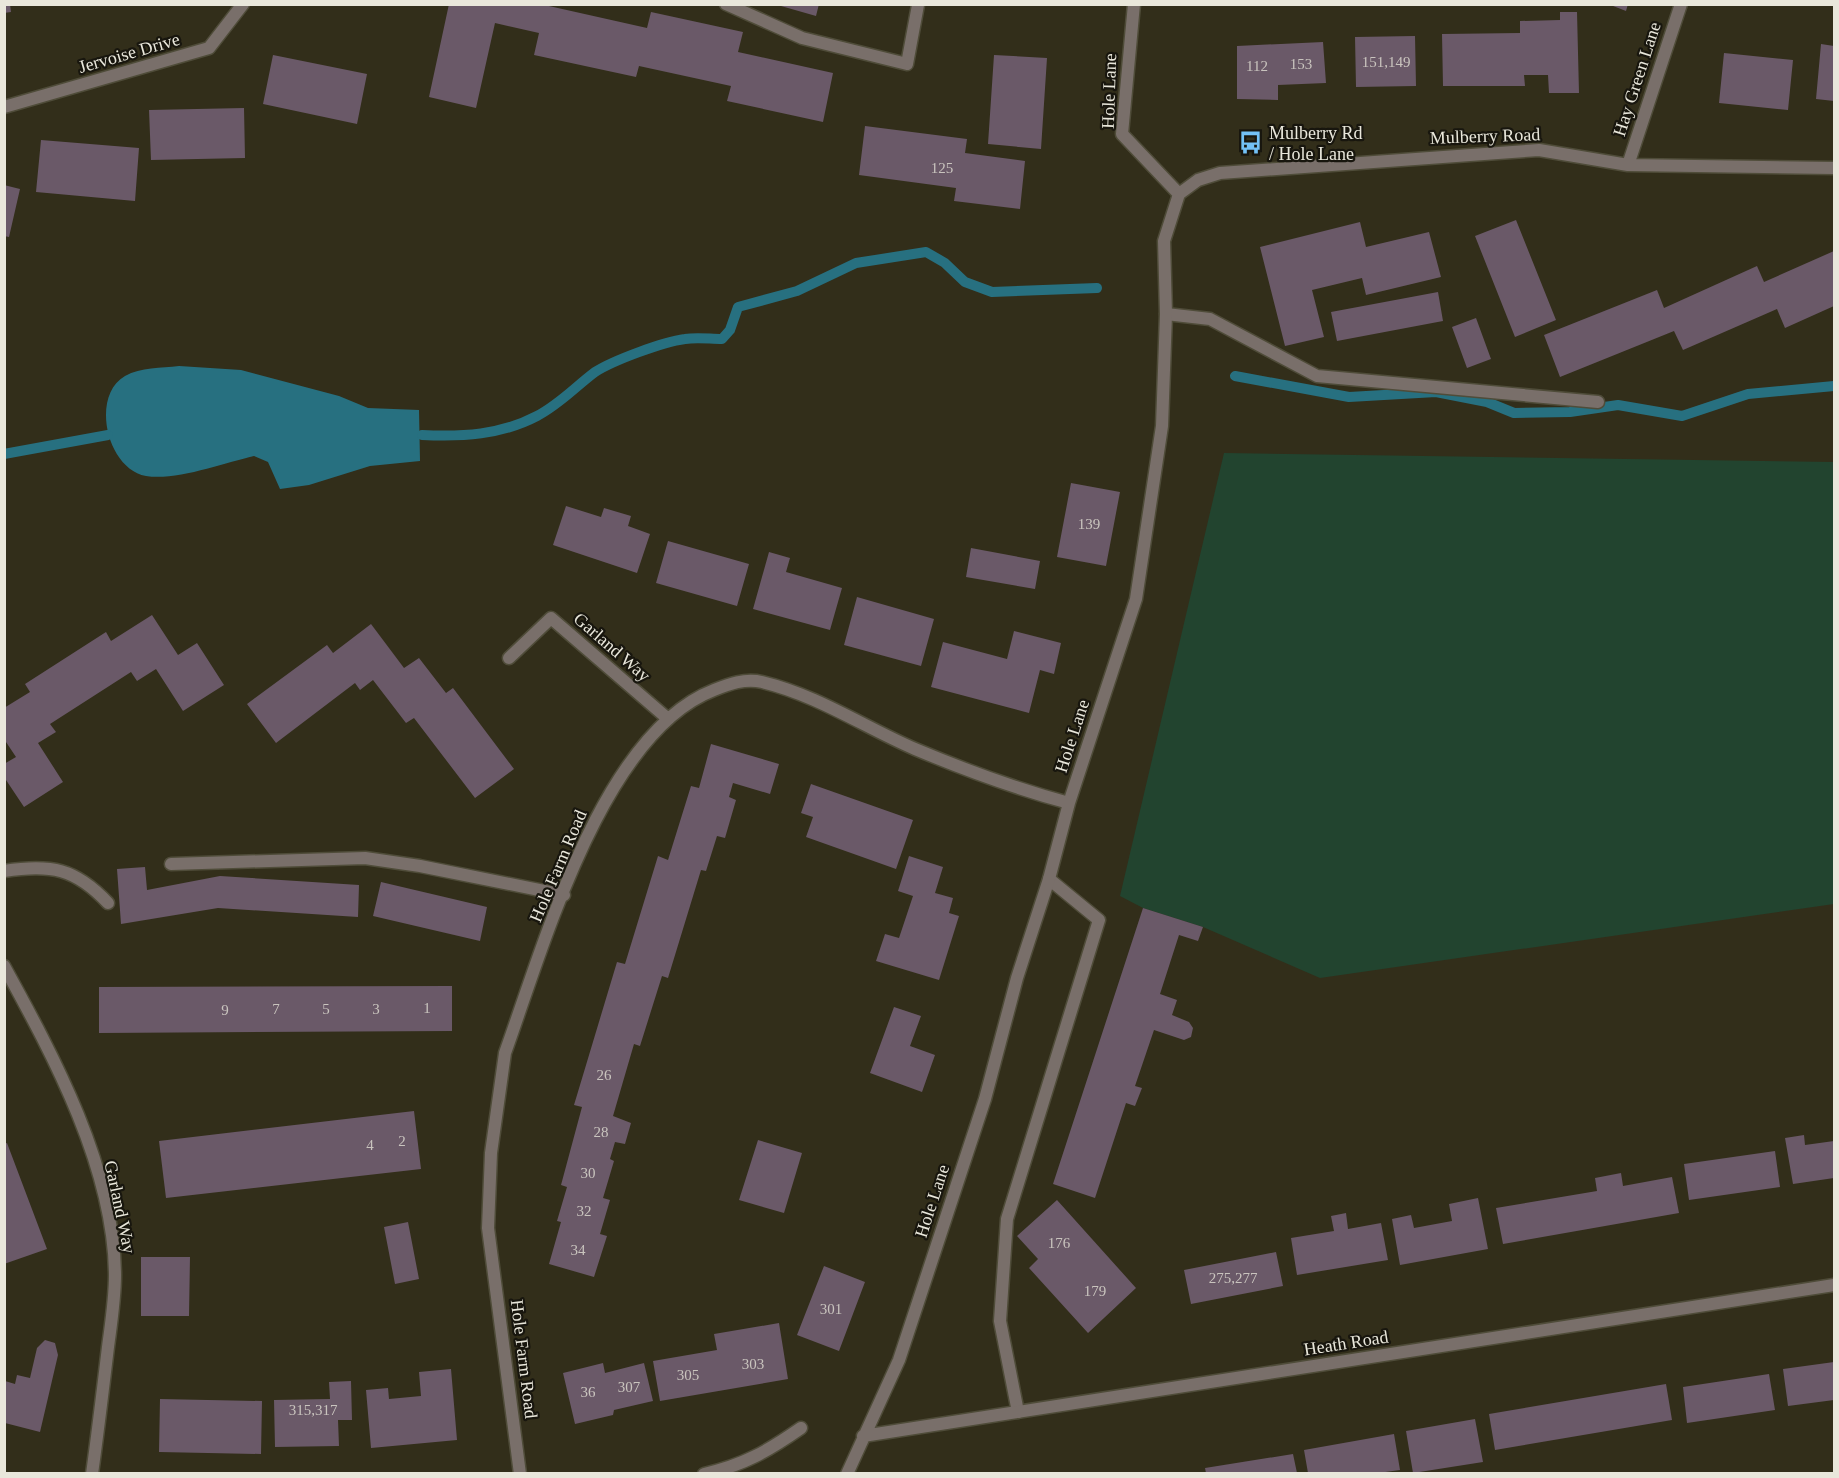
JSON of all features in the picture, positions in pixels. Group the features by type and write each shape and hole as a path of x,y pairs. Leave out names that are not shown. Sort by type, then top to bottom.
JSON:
{"street":[{"name":"Jervoise Drive","path":"4,107 209,48 243,4"},
{"path":"726,4 802,38 907,64 918,5"},
{"name":"Hole Lane","path":"847,1473 899,1360 985,1099 1017,978 1049,879 1069,803 1136,599 1162,426 1166,314 1164,242 1179,194 1122,134 1134,4"},
{"name":"Hay Green Lane","path":"1628,165 1681,4"},
{"name":"Mulberry Road","path":"1179,194 1197,180 1220,173 1292,170 1429,156 1539,150 1628,165 1834,168"},
{"path":"1166,314 1210,319 1317,375 1598,402"},
{"name":"Garland Way","path":"509,658 551,618 667,718"},
{"name":"Hole Farm Road","path":"520,1473 488,1228 491,1153 505,1053 588,833 617,781 651,733 667,718 699,696 737,681 760,681 813,698 914,748 1028,792 1069,803"},
{"path":"171,864 365,858 420,866 564,895"},
{"path":"4,871 33,868 67,871 90,883 108,903"},
{"path":"1018,1413 1000,1321 1007,1219 1099,920 1049,879"},
{"name":"Garland Way","path":"4,966 60,1068 100,1186 112,1238 114,1287 92,1473"},
{"name":"Heath Road","path":"863,1436 1834,1285"},
{"path":"704,1473 730,1468 764,1454 801,1428"}],"green space":[{"path":"1224,453 1834,462 1834,904 1320,978 1203,927 1143,908 1120,896"}],"water":[{"path":"179,366 241,370 339,396 368,408 419,410 420,461 370,466 309,485 280,489 268,462 254,456 171,476 146,476 132,471 113,447 106,415 108,399 114,386 131,373 151,368"}],"building":[{"path":"4,4 10,4 11,12 4,13"},
{"path":"449,4 540,4 647,28 651,12 743,32 738,52 833,73 823,122 727,101 731,86 639,66 636,77 534,55 539,33 495,23 476,108 429,97"},
{"path":"774,4 819,4 816,16"},
{"path":"1608,4 1628,4 1626,11"},
{"path":"1560,12 1577,12 1579,93 1549,93 1548,75 1524,75 1525,86 1443,86 1442,34 1520,33 1520,21 1560,20"},
{"path":"1415,36 1416,86 1356,87 1355,37"},
{"path":"1323,42 1326,83 1278,85 1278,100 1237,99 1237,46"},
{"path":"1821,44 1834,46 1834,101 1816,99"},
{"path":"1724,53 1793,60 1788,110 1719,103"},
{"path":"273,55 367,74 357,124 263,104"},
{"path":"994,55 1047,58 1041,149 988,144"},
{"path":"244,108 245,158 151,160 149,110"},
{"path":"865,126 967,139 965,153 1025,161 1020,209 954,201 956,188 859,175"},
{"path":"41,140 139,148 135,201 36,192"},
{"path":"4,185 20,189 9,237 4,236"},
{"path":"1516,220 1556,320 1515,337 1475,236"},
{"path":"1360,222 1366,247 1429,232 1441,277 1366,295 1362,278 1312,290 1324,337 1285,346 1260,247"},
{"path":"1834,251 1834,306 1785,328 1777,309 1683,350 1674,331 1560,377 1544,335 1657,290 1664,308 1757,266 1764,282"},
{"path":"1438,292 1443,321 1337,341 1331,312"},
{"path":"1476,318 1491,359 1467,368 1452,327"},
{"path":"1071,483 1120,492 1106,566 1057,557"},
{"path":"566,506 601,517 604,508 631,516 628,526 650,534 637,573 553,545"},
{"path":"668,541 749,564 737,606 656,583"},
{"path":"971,548 1040,561 1035,589 966,577"},
{"path":"769,552 790,558 786,572 842,588 830,630 753,609"},
{"path":"857,597 934,619 921,666 844,645"},
{"path":"152,615 178,655 197,643 224,685 183,711 156,669 137,681 131,672 50,724 56,732 38,743 63,782 24,807 4,777 4,764 16,757 4,739 4,708 30,692 25,684 106,632 111,641"},
{"path":"371,624 404,668 419,658 446,693 453,688 514,769 475,798 414,718 406,723 373,680 360,690 355,683 276,743 247,704 327,645 333,653"},
{"path":"1014,631 1061,643 1054,674 1040,670 1029,713 931,687 943,642 1007,659"},
{"path":"711,744 779,764 770,794 733,783 729,797 736,800 725,838 717,836 706,871 701,870 668,978 662,976 640,1046 634,1044 613,1116 631,1123 625,1144 615,1142 610,1159 614,1161 603,1198 610,1200 600,1234 607,1236 594,1277 549,1264 561,1222 557,1221 567,1187 561,1185 582,1107 574,1105 617,962 625,964 658,856 668,860 691,786 699,788"},
{"path":"811,784 913,820 896,869 806,837 813,817 801,813"},
{"path":"909,856 943,867 935,893 953,898 949,913 959,916 939,980 876,961 885,934 899,938 913,896 898,891"},
{"path":"145,867 147,890 220,876 359,885 358,917 218,908 121,924 117,869"},
{"path":"381,882 487,907 480,941 373,916"},
{"path":"1143,908 1203,927 1198,941 1179,935 1160,994 1177,1000 1172,1015 1189,1022 1193,1028 1191,1037 1184,1040 1154,1030 1135,1086 1142,1088 1135,1106 1126,1103 1095,1198 1053,1184"},
{"path":"452,986 452,1031 99,1033 99,987"},
{"path":"894,1007 921,1016 910,1046 935,1055 922,1092 870,1073"},
{"path":"414,1111 421,1169 166,1198 159,1141"},
{"path":"1804,1135 1805,1145 1834,1141 1834,1178 1793,1184 1785,1138"},
{"path":"758,1140 802,1153 784,1213 739,1200"},
{"path":"7,1143 47,1249 4,1264 4,1144"},
{"path":"1775,1151 1780,1187 1689,1200 1684,1164"},
{"path":"1621,1173 1623,1186 1672,1177 1679,1213 1503,1244 1496,1208 1597,1191 1595,1178"},
{"path":"1478,1198 1488,1249 1400,1265 1392,1219 1411,1215 1414,1228 1452,1221 1449,1204"},
{"path":"1057,1200 1136,1288 1088,1333 1029,1268 1038,1259 1017,1236"},
{"path":"1346,1213 1348,1229 1381,1223 1388,1260 1297,1275 1291,1238 1334,1231 1331,1216"},
{"path":"408,1222 419,1279 395,1284 384,1227"},
{"path":"1276,1252 1283,1286 1191,1304 1184,1270"},
{"path":"141,1257 190,1257 189,1316 141,1316"},
{"path":"824,1266 865,1282 839,1351 797,1335"},
{"path":"779,1323 788,1379 660,1401 653,1361 717,1350 714,1334"},
{"path":"45,1340 55,1343 58,1355 40,1432 5,1423 5,1381 15,1384 17,1375 30,1378 37,1348"},
{"path":"1834,1362 1834,1400 1788,1406 1783,1369"},
{"path":"603,1363 605,1373 644,1363 653,1401 614,1410 613,1415 575,1424 563,1373"},
{"path":"451,1369 457,1440 371,1448 366,1390 388,1388 389,1399 421,1396 419,1372"},
{"path":"1769,1374 1775,1410 1687,1423 1683,1387"},
{"path":"351,1381 352,1420 338,1420 339,1446 275,1447 274,1400 330,1399 329,1382"},
{"path":"1666,1384 1672,1420 1495,1450 1489,1414"},
{"path":"160,1399 262,1401 261,1454 159,1452"},
{"path":"1475,1419 1483,1462 1413,1473 1406,1431"},
{"path":"1394,1434 1400,1470 1378,1473 1308,1473 1304,1450"},
{"path":"1293,1454 1297,1473 1206,1473 1205,1468"}],"waterway":[{"path":"422,435 452,436 481,433 523,422 553,406 603,367 639,352 676,341 694,338 722,339 730,330 738,307 797,291 856,263 926,252 945,263 965,282 992,292 1097,288"},
{"path":"1235,376 1349,397 1436,392 1487,402 1514,413 1570,412 1618,405 1682,416 1748,394 1834,386"},
{"path":"4,454 108,435"}],"place":[{"name":"Mulberry Rd / Hole Lane","path":"1251,143"}]}
